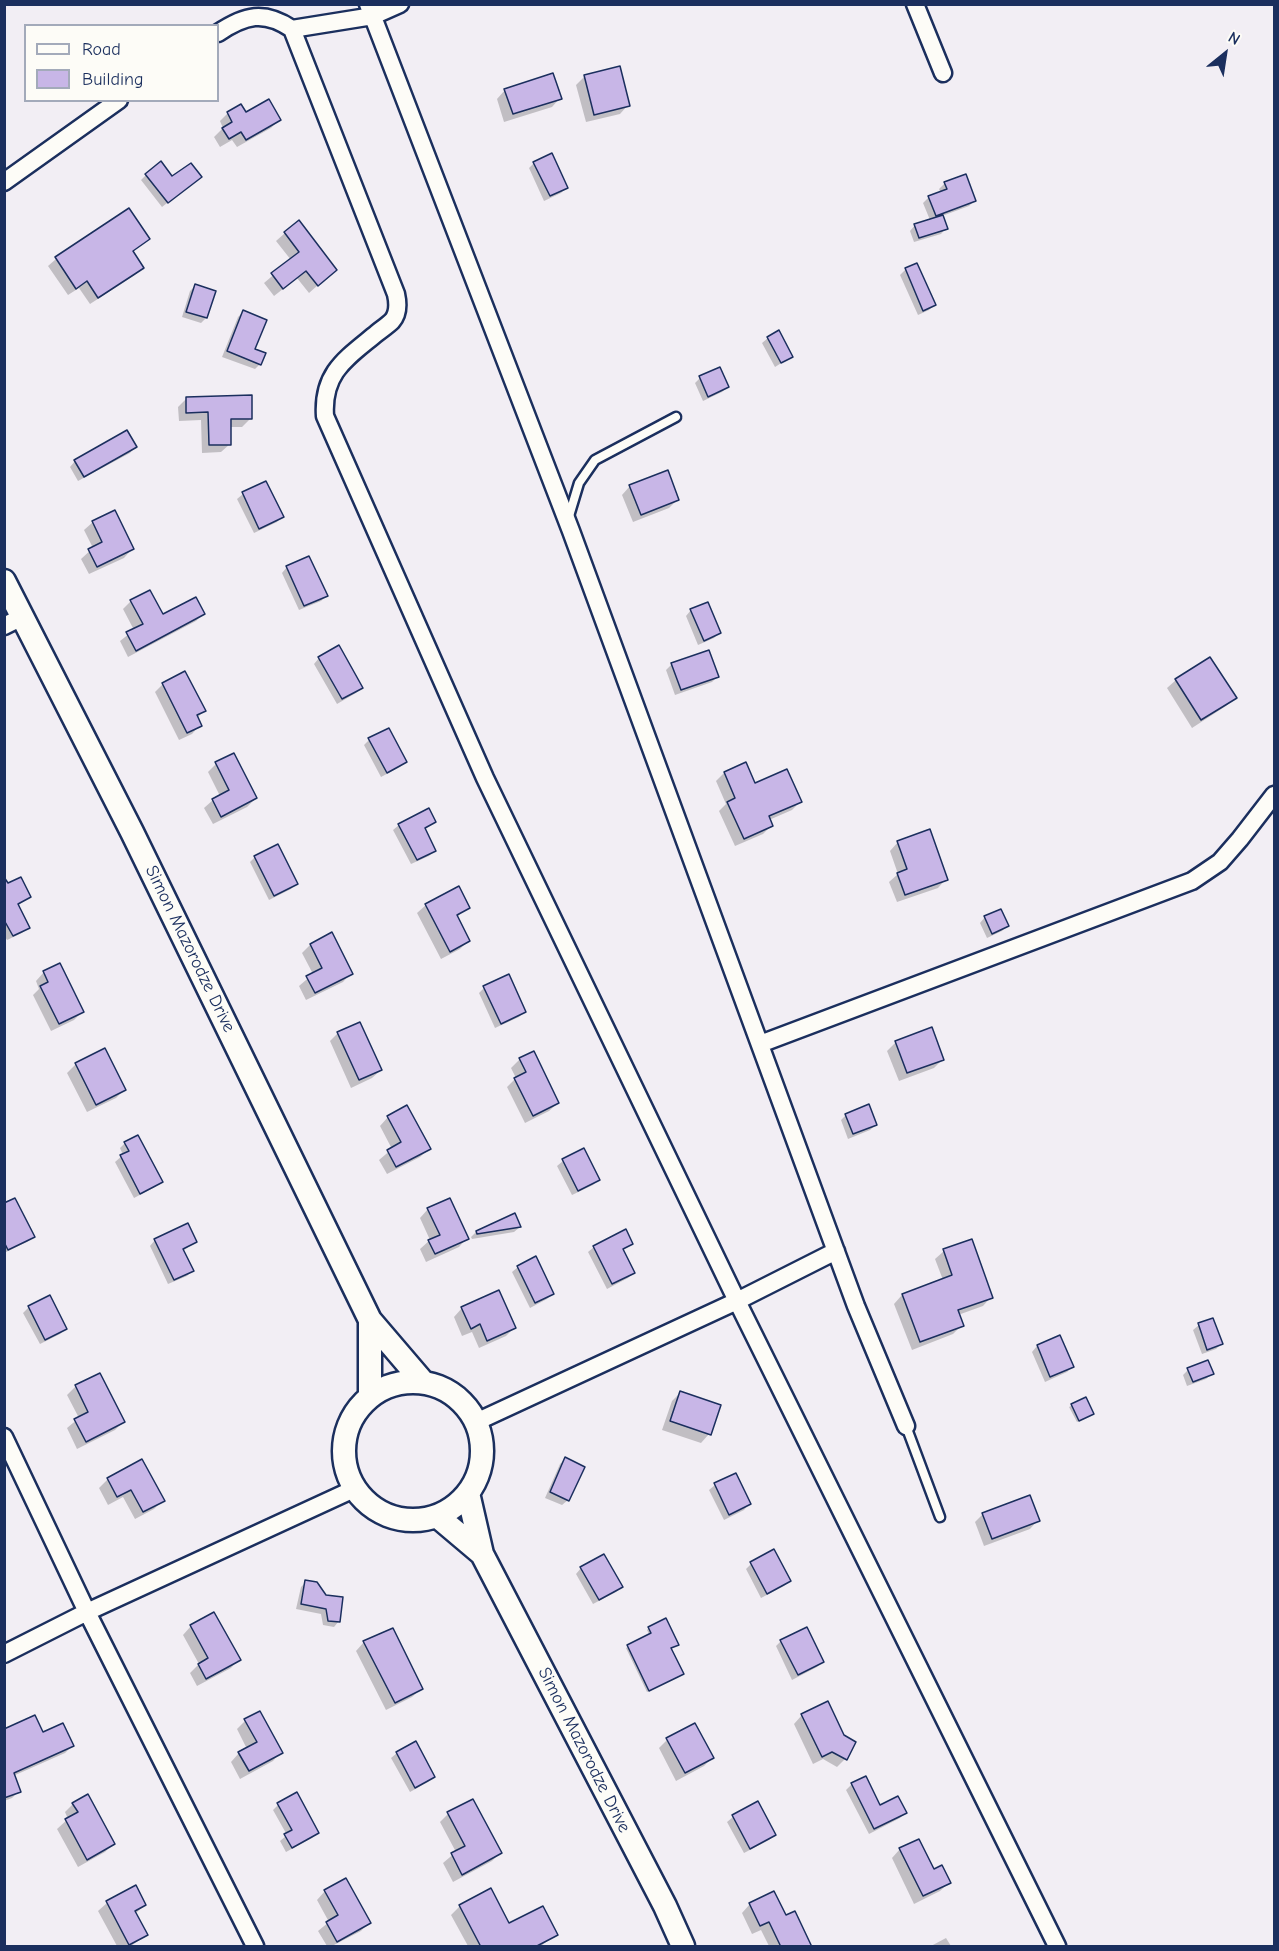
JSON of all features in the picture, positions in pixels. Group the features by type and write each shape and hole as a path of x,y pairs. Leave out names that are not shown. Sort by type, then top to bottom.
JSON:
{"street":[{"path":"292,29 400,4"},
{"path":"915,4 943,72"},
{"path":"370,10 571,531 836,1251 906,1426"},
{"path":"219,32 231,24 249,17 278,20 292,29 398,302 393,320 341,363 330,379 324,400 325,416 485,778 737,1301 1057,1947"},
{"path":"4,182 115,102"},
{"name":"Simon Mazorodze Drive","path":"4,582 13,622 132,832 370,1320 423,1382"},
{"path":"760,1044 1192,881 1220,862 1275,795"},
{"path":"476,1422 737,1301 836,1251"},
{"name":"Simon Mazorodze Drive","path":"370,1320 370,1396"},
{"name":"Simon Mazorodze Drive","path":"404,1382 423,1382 439,1387 454,1396 466,1407 476,1422 482,1446 480,1471 468,1493 454,1507 437,1516 418,1520 400,1520 366,1503 354,1489 344,1465 344,1439 353,1415 370,1396 386,1387 404,1382"},
{"path":"4,1437 87,1612 255,1947"},
{"path":"4,1654 87,1612 354,1489"},
{"name":"Simon Mazorodze Drive","path":"468,1493 482,1554 683,1947"},
{"name":"Simon Mazorodze Drive","path":"437,1516 482,1554"}],"lane":[{"path":"571,531 569,513 579,483 595,460 676,417"},
{"path":"906,1426 940,1517"}],"building":[{"path":"620,66 630,106 594,115 584,75"},
{"path":"553,73 562,99 513,114 504,89"},
{"path":"269,99 281,120 246,140 241,132 229,139 222,128 232,122 227,112 241,104 246,112"},
{"path":"552,153 568,188 550,196 533,162"},
{"path":"161,161 172,176 191,163 202,177 168,203 145,174"},
{"path":"966,174 976,201 936,216 928,196 947,189 944,182"},
{"path":"129,208 150,239 133,251 144,268 98,298 87,281 76,289 55,257"},
{"path":"943,215 948,229 919,238 914,224"},
{"path":"299,220 337,270 318,286 306,271 283,289 271,273 299,252 284,232"},
{"path":"917,263 936,305 923,311 905,268"},
{"path":"195,284 216,291 207,318 186,312"},
{"path":"243,310 267,320 255,349 266,353 261,365 227,351"},
{"path":"779,330 793,357 781,363 767,337"},
{"path":"720,367 729,387 708,397 699,376"},
{"path":"252,395 252,419 231,419 231,445 209,445 208,412 186,413 186,397"},
{"path":"127,430 137,447 84,477 74,460"},
{"path":"668,470 679,500 641,515 629,485"},
{"path":"266,481 284,517 259,529 242,492"},
{"path":"115,510 134,549 97,567 88,549 102,542 92,521"},
{"path":"309,556 328,596 304,606 286,566"},
{"path":"150,590 163,614 196,597 205,614 136,651 126,632 143,624 130,600"},
{"path":"708,602 721,633 704,641 690,609"},
{"path":"339,645 363,688 342,699 318,657"},
{"path":"709,650 719,677 681,690 671,663"},
{"path":"1210,657 1237,698 1201,720 1175,679"},
{"path":"185,671 206,711 197,715 202,726 187,733 162,683"},
{"path":"389,728 407,762 387,773 368,738"},
{"path":"234,753 257,798 221,817 212,799 229,790 215,762"},
{"path":"746,762 755,783 787,769 802,802 769,816 773,826 744,839 727,802 735,798 724,772"},
{"path":"429,808 436,822 425,828 436,851 417,860 398,824"},
{"path":"930,829 948,880 905,895 897,873 907,869 897,841"},
{"path":"278,844 298,884 274,896 254,856"},
{"path":"4,877 8,883 21,877 31,897 18,904 30,928 13,936 4,920"},
{"path":"459,886 470,908 457,915 470,941 450,952 425,904"},
{"path":"1001,909 1009,926 992,934 984,916"},
{"path":"332,932 353,974 315,993 306,976 322,968 310,944"},
{"path":"60,963 84,1012 59,1024 40,986 48,982 43,971"},
{"path":"509,974 526,1012 501,1024 483,986"},
{"path":"360,1022 382,1070 359,1080 337,1032"},
{"path":"932,1027 944,1060 907,1073 895,1041"},
{"path":"105,1048 126,1090 96,1105 75,1063"},
{"path":"534,1051 559,1103 533,1116 514,1078 526,1072 519,1058"},
{"path":"869,1104 877,1125 853,1134 845,1114"},
{"path":"407,1105 431,1149 396,1167 387,1150 401,1142 387,1116"},
{"path":"138,1135 163,1182 140,1194 120,1155 129,1151 124,1142"},
{"path":"584,1148 600,1180 578,1191 562,1159"},
{"path":"15,1198 35,1237 8,1250 4,1242 4,1203"},
{"path":"450,1198 469,1239 435,1254 428,1240 440,1235 427,1208"},
{"path":"515,1213 521,1227 477,1234 476,1231"},
{"path":"188,1223 197,1242 183,1249 194,1271 174,1280 154,1239"},
{"path":"626,1229 633,1244 623,1249 635,1273 612,1284 593,1246"},
{"path":"972,1239 993,1298 958,1310 964,1326 920,1342 902,1294 952,1275 943,1249"},
{"path":"536,1256 554,1294 535,1303 517,1266"},
{"path":"499,1290 516,1328 487,1341 480,1324 471,1329 461,1307"},
{"path":"50,1295 67,1329 45,1340 28,1306"},
{"path":"1213,1318 1223,1344 1207,1350 1198,1323"},
{"path":"1060,1335 1074,1367 1050,1377 1037,1345"},
{"path":"1208,1360 1214,1374 1193,1382 1187,1368"},
{"path":"100,1373 125,1422 86,1442 74,1419 88,1412 75,1385"},
{"path":"680,1391 721,1405 711,1435 670,1421"},
{"path":"1086,1397 1094,1414 1079,1421 1071,1404"},
{"path":"565,1457 585,1467 569,1501 550,1492"},
{"path":"142,1459 165,1501 143,1512 131,1490 117,1497 107,1478"},
{"path":"736,1473 751,1504 729,1515 714,1483"},
{"path":"1030,1495 1040,1521 992,1539 982,1513"},
{"path":"774,1549 791,1581 767,1594 750,1562"},
{"path":"604,1554 623,1587 599,1600 580,1567"},
{"path":"305,1580 317,1582 326,1595 343,1597 340,1622 328,1621 326,1609 301,1604"},
{"path":"214,1612 241,1660 206,1679 198,1664 208,1658 190,1625"},
{"path":"666,1618 679,1645 671,1648 684,1674 649,1691 627,1645 651,1633 648,1627"},
{"path":"807,1627 824,1662 798,1675 780,1640"},
{"path":"393,1628 423,1689 395,1703 363,1641"},
{"path":"828,1701 844,1735 856,1742 847,1760 832,1752 822,1757 801,1714"},
{"path":"260,1711 283,1753 249,1771 238,1752 257,1742 244,1719"},
{"path":"35,1715 43,1732 63,1723 74,1746 14,1773 21,1792 4,1798 4,1729"},
{"path":"695,1723 714,1758 685,1773 666,1738"},
{"path":"416,1741 435,1777 415,1788 396,1752"},
{"path":"866,1776 880,1805 898,1796 907,1813 874,1829 851,1783"},
{"path":"297,1792 319,1833 292,1848 284,1834 292,1830 277,1803"},
{"path":"88,1794 115,1844 87,1860 65,1819 78,1812 72,1803"},
{"path":"473,1799 502,1853 462,1875 451,1853 465,1846 447,1812"},
{"path":"758,1801 776,1835 750,1849 732,1815"},
{"path":"919,1839 934,1869 942,1865 951,1883 923,1896 899,1848"},
{"path":"346,1878 371,1923 337,1942 326,1922 338,1915 324,1890"},
{"path":"136,1885 146,1905 135,1911 148,1935 129,1945 106,1901"},
{"path":"491,1888 509,1923 543,1906 558,1935 535,1947 481,1947 459,1905"},
{"path":"774,1891 786,1915 795,1911 812,1947 781,1947 769,1922 760,1926 749,1903"}]}
